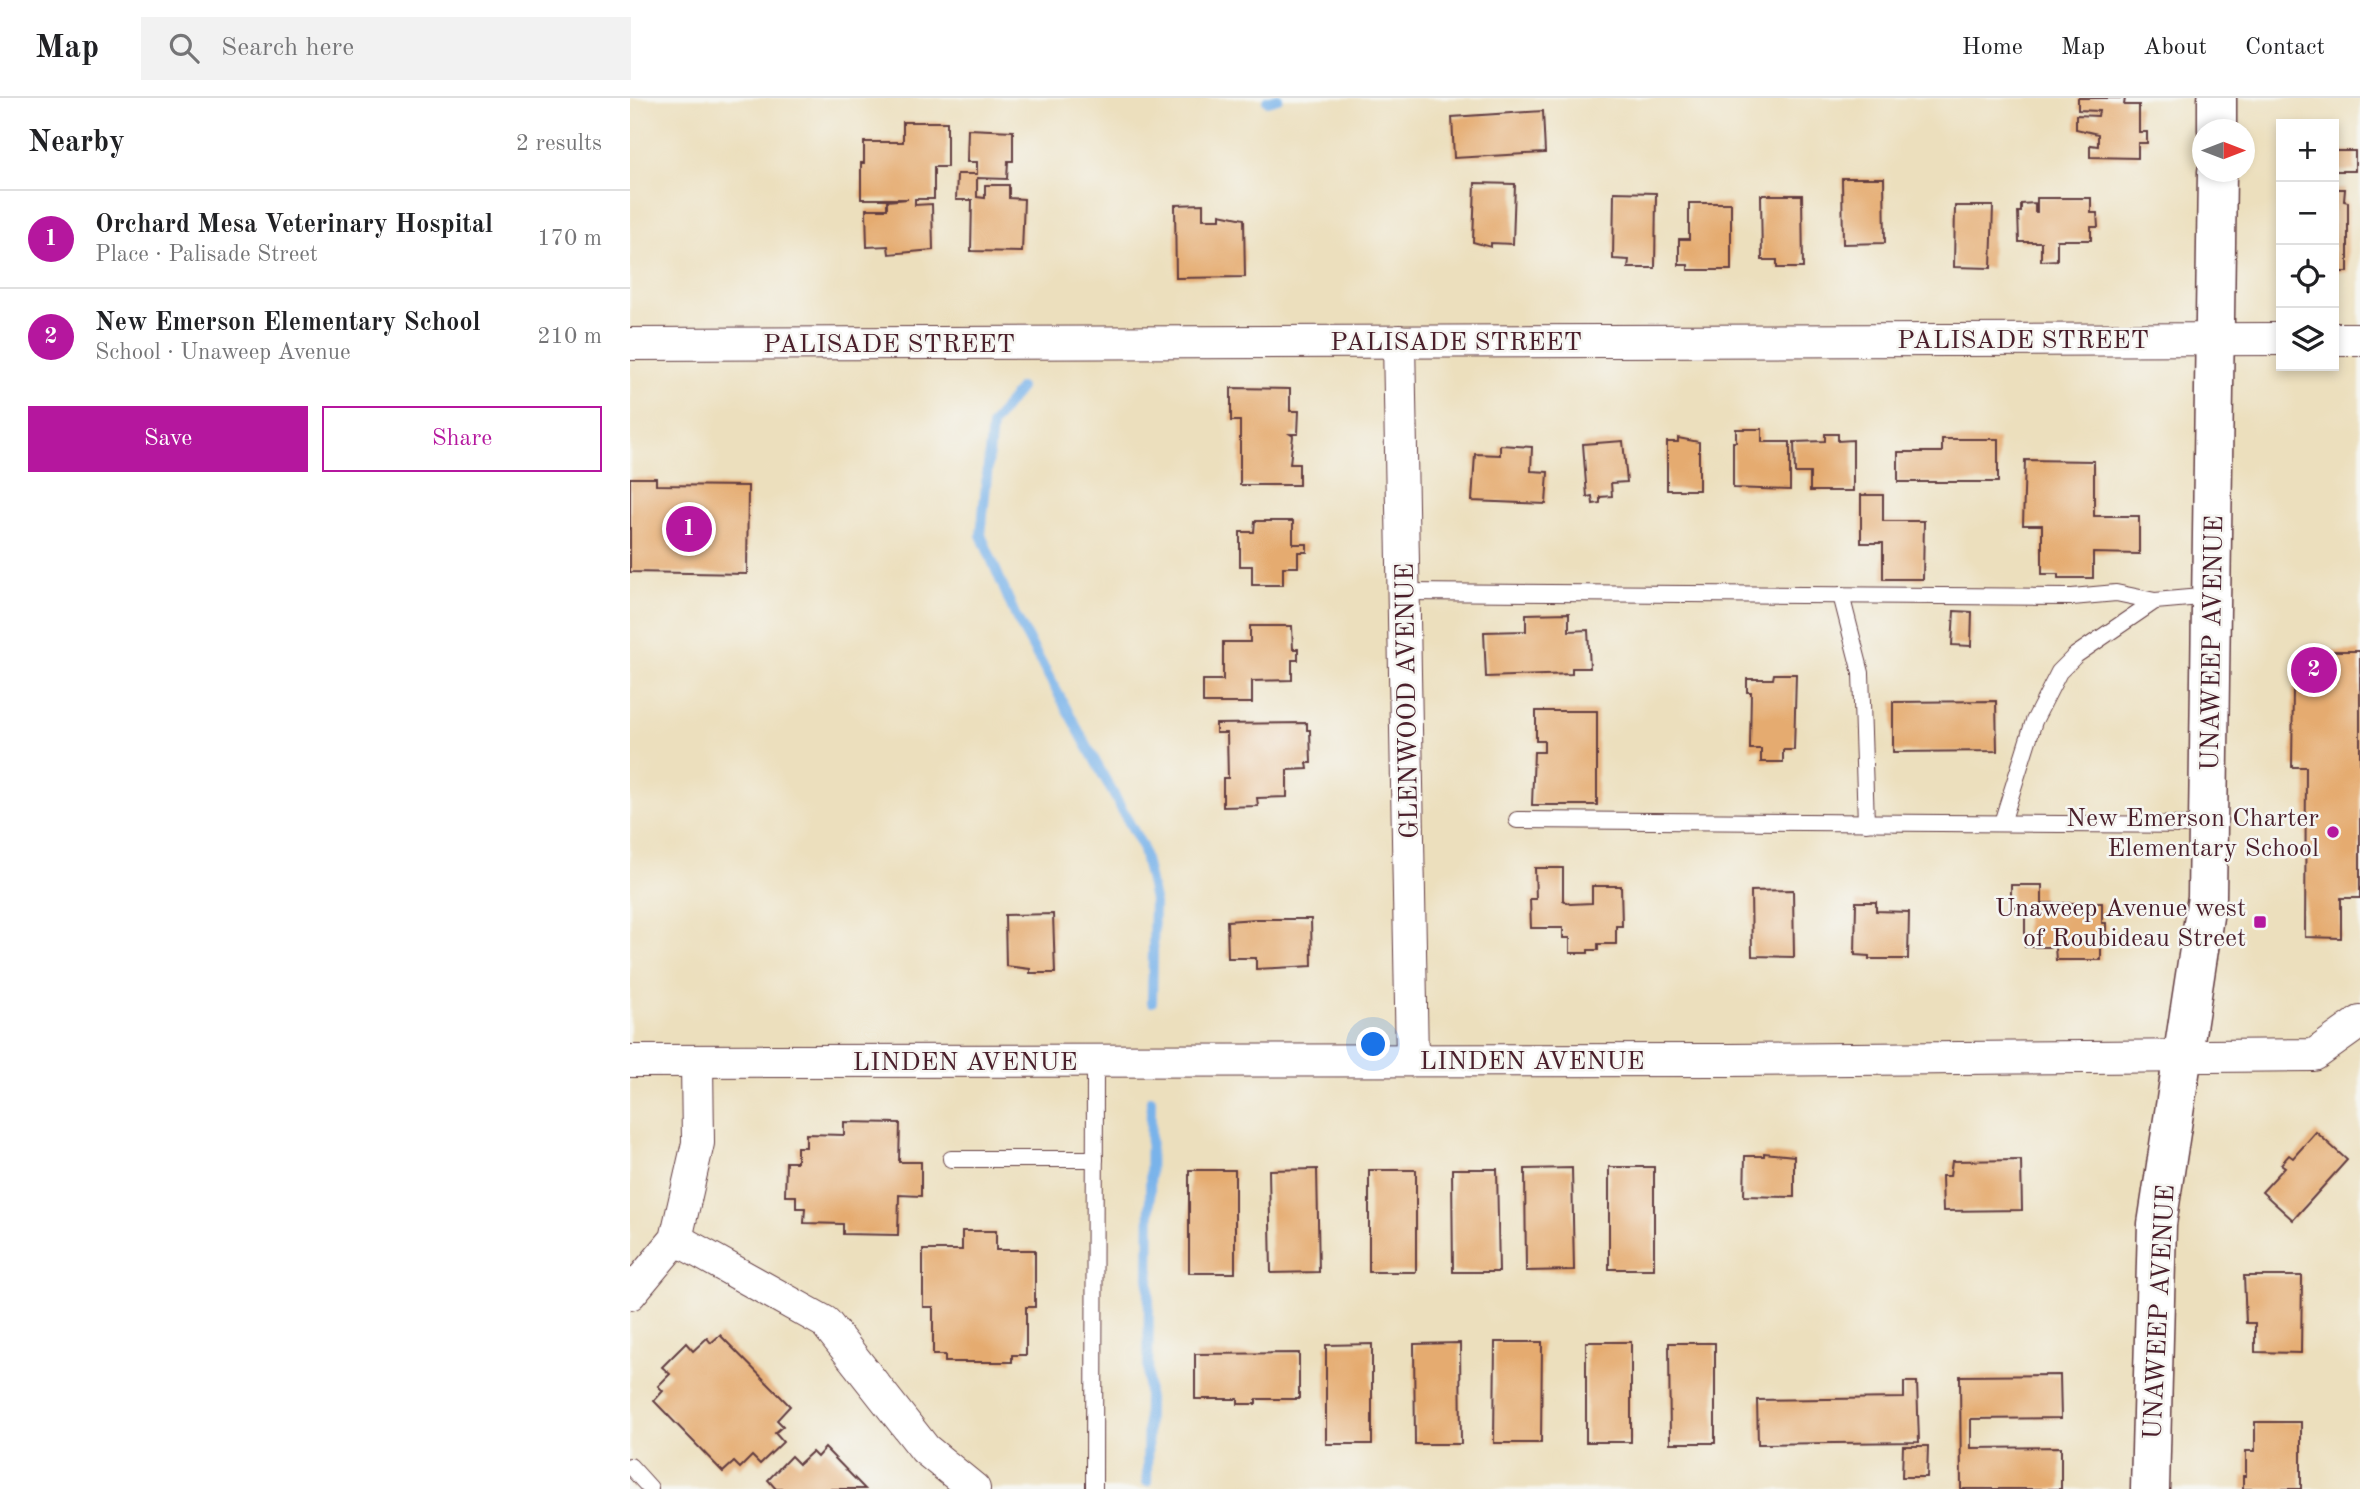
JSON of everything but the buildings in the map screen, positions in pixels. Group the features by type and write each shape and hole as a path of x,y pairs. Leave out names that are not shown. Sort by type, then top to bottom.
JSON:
{"main road":[{"path":"2217,98 2217,119"},
{"name":"UNAWEEP AVENUE","path":"2150,1489 2157,1224 2207,897 2217,182"}],"street":[{"name":"PALISADE STREET","path":"630,344 2276,339"},
{"path":"2339,339 2360,339"},
{"name":"GLENWOOD AVENUE","path":"1399,341 1412,1060"},
{"name":"LINDEN AVENUE","path":"630,1061 2314,1055 2360,1022"},
{"path":"630,1294 676,1239 698,1143 697,1062"},
{"path":"676,1239 825,1322 926,1449 974,1489"}],"lane":[{"path":"1404,592 2072,597 2116,593 2155,601 2212,596"},
{"path":"1841,595 1861,673 1866,823"},
{"path":"2002,823 2034,721 2059,672 2076,655 2155,601"},
{"path":"1517,820 2208,825"},
{"path":"1094,1489 1095,1061"},
{"path":"951,1158 1095,1158"},
{"path":"630,1466 650,1488"}],"waterway":[{"path":"1267,101 1278,98"},
{"path":"1020,388 992,425 981,535 1016,617 1142,846 1154,900 1152,1002"},
{"path":"1147,1482 1151,1100"}],"place":[{"name":"Orchard Mesa Veterinary Hospital","path":"689,529"},
{"name":"New Emerson Elementary School","path":"2314,670"},
{"name":"New Emerson Charter Elementary School","path":"2333,832"},
{"name":"Unaweep Avenue west of Roubideau Street","path":"2260,922"}]}
